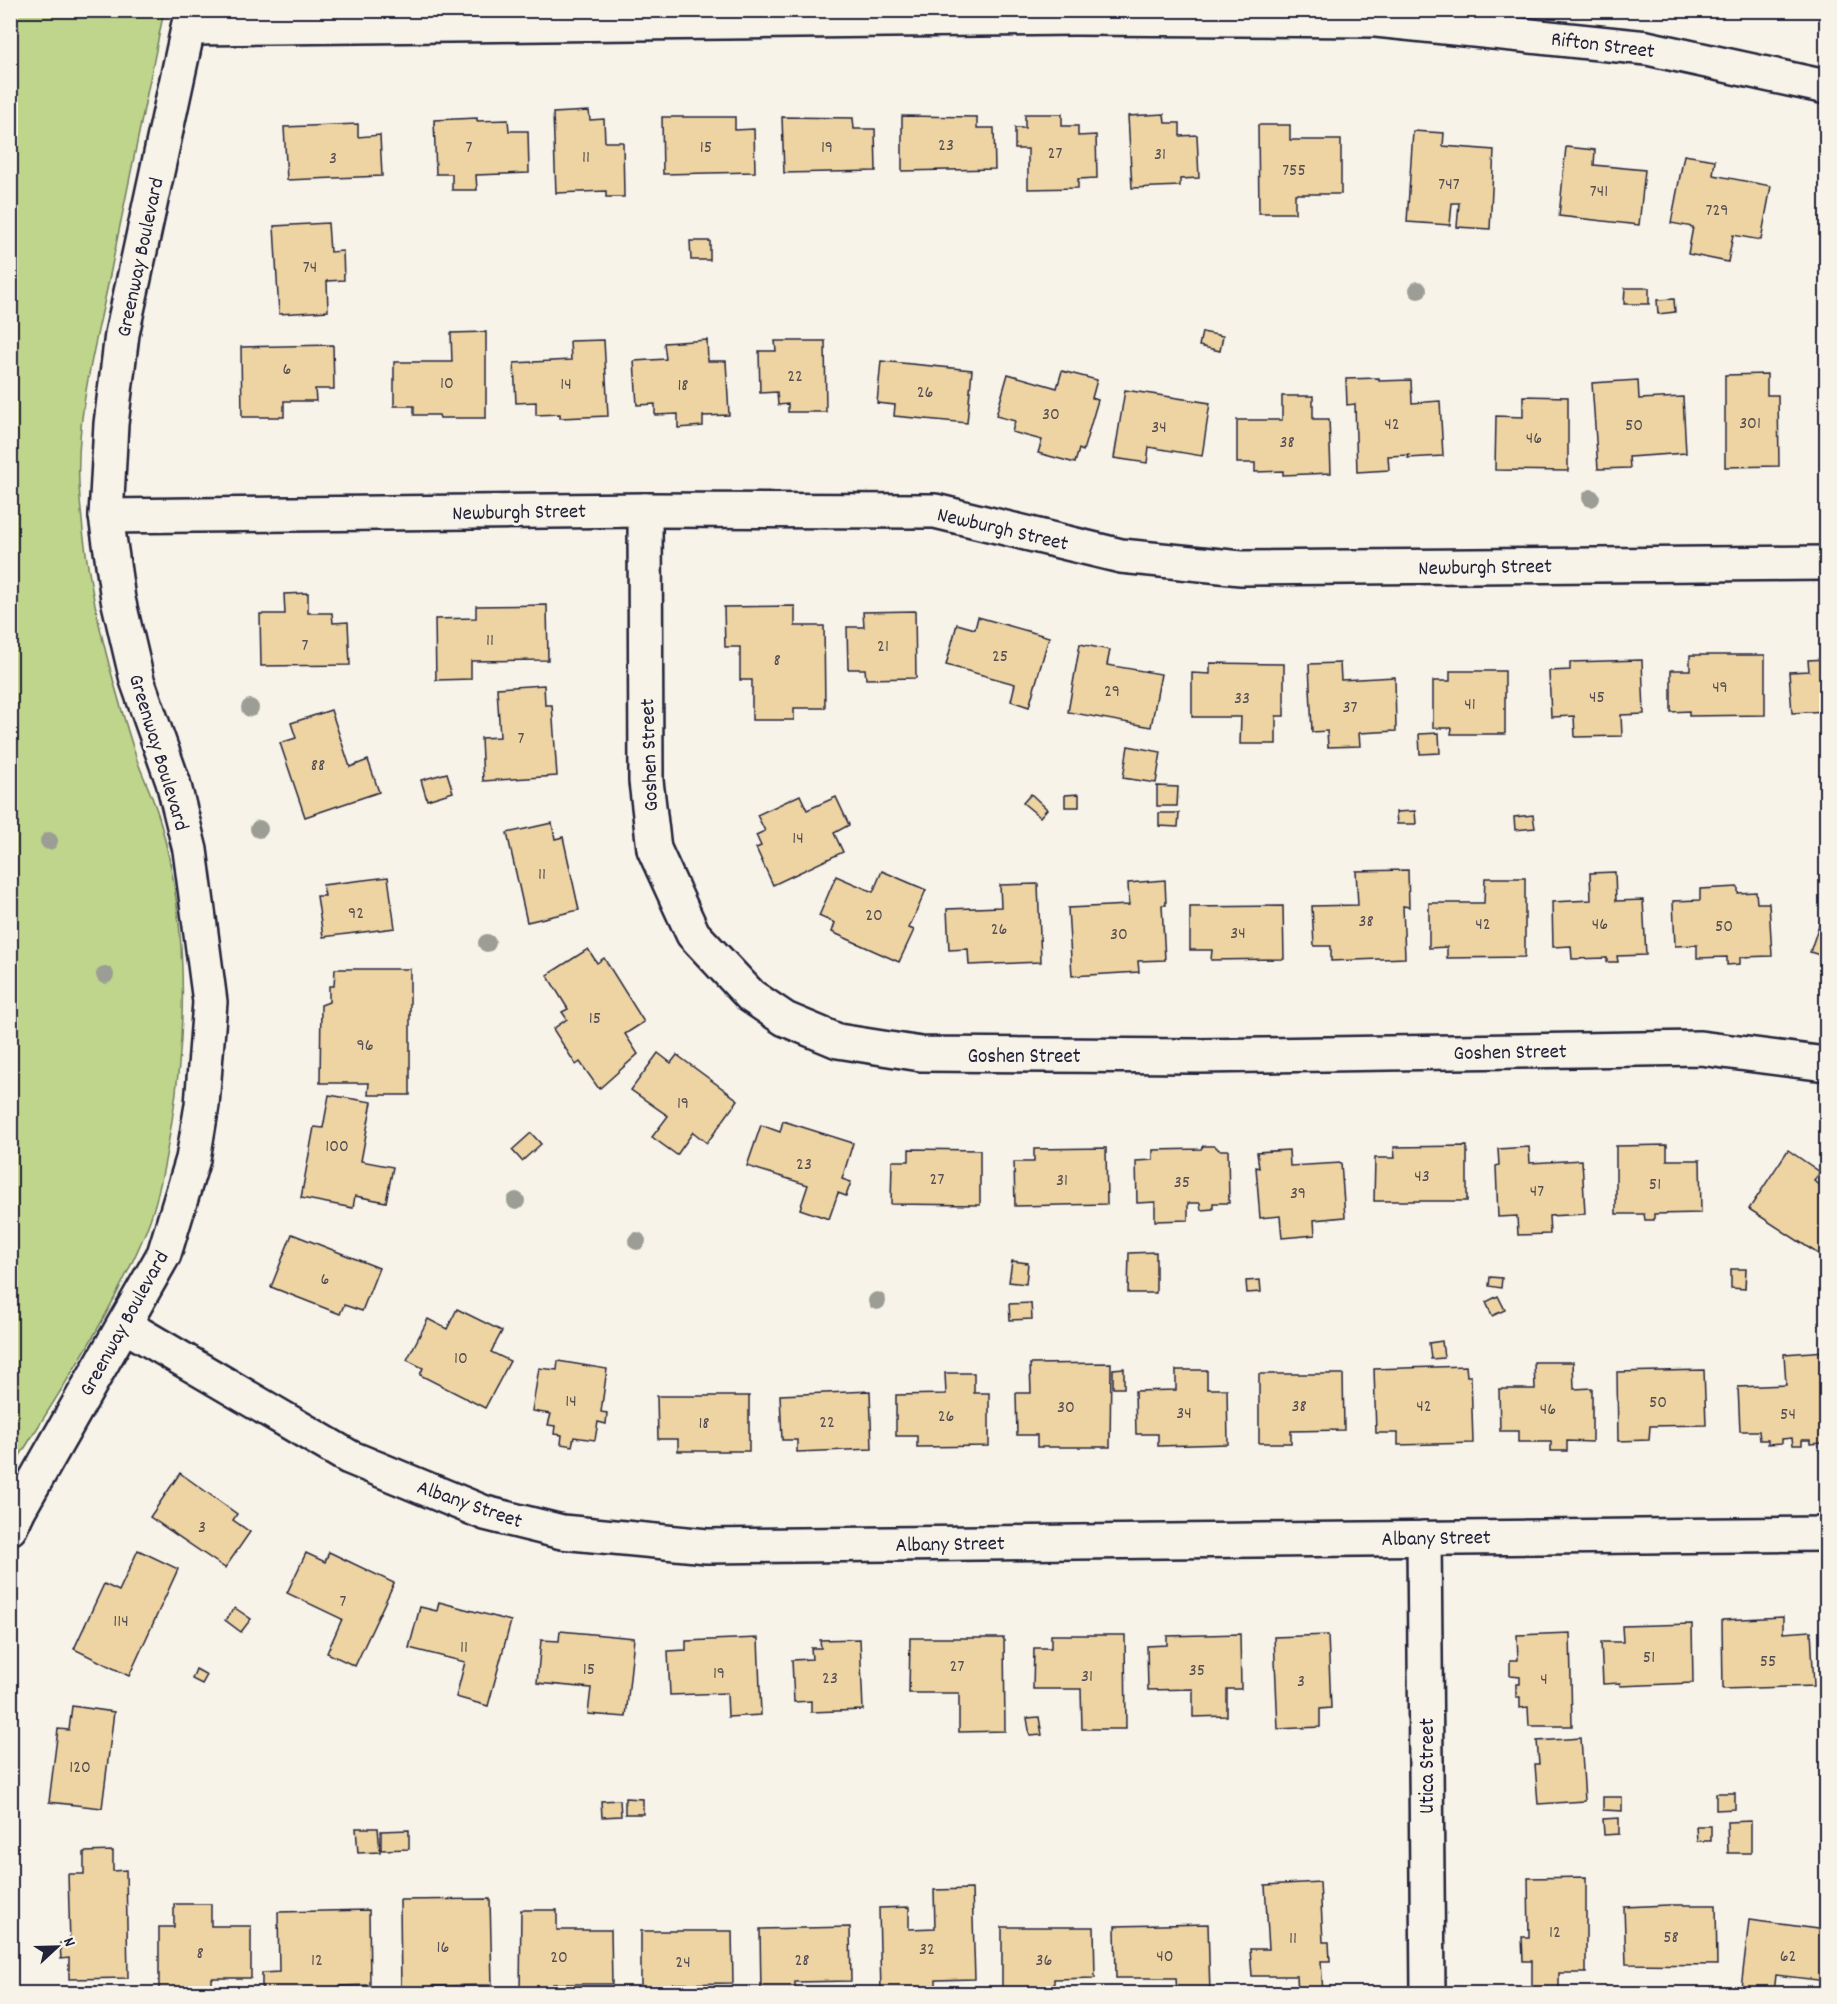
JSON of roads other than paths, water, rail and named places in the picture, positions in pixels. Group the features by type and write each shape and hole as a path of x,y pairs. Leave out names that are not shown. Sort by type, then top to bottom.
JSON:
{"street":[{"name":"Rifton Street","path":"190,19 1376,20 1647,48 1827,87"},
{"name":"Greenway Boulevard","path":"10,1528 164,1254 193,1159 202,1105 210,1002 190,850 173,782 137,680 118,599 106,516 111,424 122,334 190,19"},
{"name":"Newburgh Street","path":"106,516 645,510 935,511 1120,556 1241,568 1827,563"},
{"name":"Goshen Street","path":"645,510 646,781 654,849 693,934 751,996 785,1019 838,1041 921,1054 1198,1056 1700,1048 1827,1064"},
{"name":"Albany Street","path":"124,1325 349,1457 485,1513 562,1532 707,1545 1827,1534"},
{"name":"Utica Street","path":"1424,1538 1428,1994"}]}
